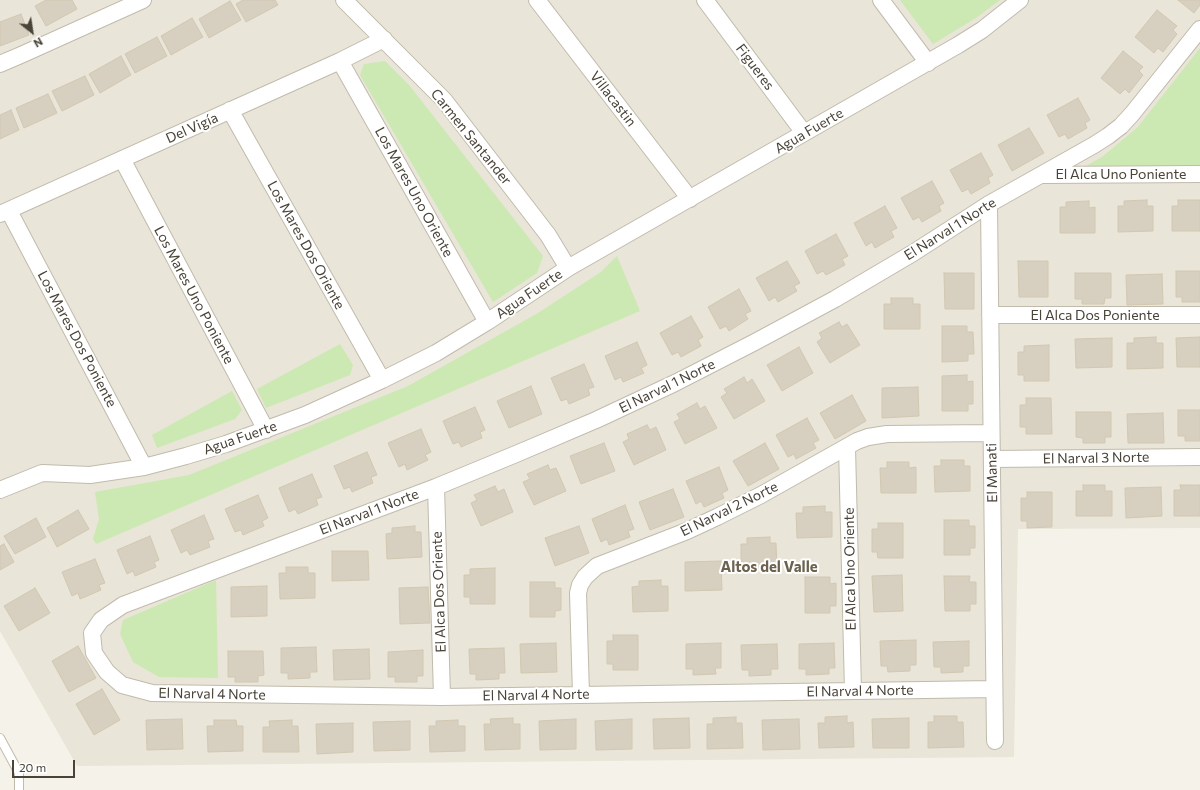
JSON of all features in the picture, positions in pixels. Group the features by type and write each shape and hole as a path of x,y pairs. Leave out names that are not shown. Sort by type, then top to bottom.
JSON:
{"street":[{"path":"0,64 21,56 143,0"},
{"name":"Carmen Santander","path":"344,0 444,100 548,235 568,268"},
{"name":"Villacastin","path":"537,0 690,198"},
{"name":"Figueres","path":"705,0 804,133"},
{"path":"881,0 928,63"},
{"name":"Agua Fuerte","path":"1,487 42,473 90,475 144,467 186,456 266,430 344,398 382,380 436,353 487,322 568,268 928,63 982,30 1020,0"},
{"name":"El Narval 1 Norte","path":"94,652 92,633 101,620 123,605 436,487 596,420 675,383 835,299 989,204 1094,145 1121,126 1143,101 1200,29"},
{"name":"Del Vigía","path":"4,212 340,61 384,39"},
{"name":"Los Mares Uno Oriente","path":"340,61 487,322"},
{"name":"Los Mares Dos Oriente","path":"230,110 382,380"},
{"name":"Los Mares Uno Poniente","path":"122,159 266,430"},
{"name":"El Alca Uno Poniente","path":"1041,175 1200,174"},
{"name":"El Manati","path":"989,204 994,741"},
{"name":"Los Mares Dos Poniente","path":"4,212 144,467"},
{"name":"El Alca Dos Poniente","path":"990,315 1200,314"},
{"name":"El Narval 2 Norte","path":"581,695 578,593 580,585 590,571 597,566 687,531 717,517 868,437 887,434 991,433"},
{"name":"El Alca Uno Oriente","path":"847,447 853,691"},
{"name":"El Narval 3 Norte","path":"992,459 1200,457"},
{"name":"El Alca Dos Oriente","path":"436,487 442,697"},
{"name":"El Narval 4 Norte","path":"94,652 108,672 122,685 152,693 442,697 994,689"}],"lane":[{"path":"0,738 19,773 19,790"}],"shaded area":[{"path":"0,0 1200,0 1200,528 1018,529 1014,757 77,766 0,631"}],"green space":[{"path":"900,0 1000,0 976,18 933,44"},
{"path":"1200,48 1200,166 1082,168 1102,157 1137,128"},
{"path":"385,61 409,85 543,256 537,273 493,302 360,75 364,64"},
{"path":"617,256 640,311 96,544 93,539 99,519 95,492 189,475 408,386 538,313 601,272"},
{"path":"340,344 353,365 350,375 266,408 257,389"},
{"path":"232,391 242,410 235,419 157,448 152,435"},
{"path":"216,580 218,678 159,677 133,662 120,634 123,620"}],"building":[{"path":"46,0 72,0 77,9 46,26 35,6"},
{"path":"243,0 275,0 278,5 246,22 236,4"},
{"path":"1178,0 1200,0 1200,5 1194,13"},
{"path":"230,1 241,20 209,38 199,19"},
{"path":"1157,10 1177,26 1173,30 1177,34 1163,52 1158,48 1154,53 1135,37"},
{"path":"21,14 29,35 0,46 0,22"},
{"path":"192,18 203,37 171,55 161,36"},
{"path":"157,37 167,56 135,73 125,54"},
{"path":"1123,51 1143,67 1139,71 1143,75 1129,93 1125,89 1120,94 1101,78"},
{"path":"121,56 131,75 100,93 89,74"},
{"path":"85,76 94,95 62,111 52,91"},
{"path":"48,94 57,113 24,128 16,108"},
{"path":"1078,98 1090,120 1085,123 1087,128 1068,139 1065,134 1059,137 1047,115"},
{"path":"11,110 19,130 0,139 0,115"},
{"path":"1029,128 1044,153 1012,171 998,145"},
{"path":"981,153 993,175 988,178 990,183 971,194 968,189 962,192 950,170"},
{"path":"932,181 944,203 939,206 941,211 922,222 919,217 913,220 901,198"},
{"path":"1147,200 1147,206 1153,206 1153,231 1118,232 1118,206 1124,206 1124,201"},
{"path":"1178,200 1200,200 1200,231 1172,231 1172,206 1178,206"},
{"path":"1089,201 1089,208 1095,207 1095,233 1060,233 1060,207 1066,207 1066,202"},
{"path":"885,206 897,228 891,231 894,237 875,248 872,242 866,246 854,223"},
{"path":"836,234 848,256 842,259 845,265 826,275 823,271 817,274 805,251"},
{"path":"787,261 800,283 794,286 797,291 778,302 775,297 769,301 756,278"},
{"path":"1018,261 1048,261 1048,297 1019,297"},
{"path":"1176,271 1200,271 1200,302 1182,302 1182,297 1176,297"},
{"path":"944,273 974,273 974,309 945,309"},
{"path":"1075,273 1111,273 1111,298 1105,298 1104,304 1082,304 1082,299 1075,299"},
{"path":"1162,274 1163,304 1127,305 1126,275"},
{"path":"739,289 751,311 745,314 748,319 729,331 726,326 720,329 708,307"},
{"path":"891,298 913,298 913,304 920,304 920,329 884,329 884,304 891,304"},
{"path":"691,316 703,337 698,340 701,346 681,357 678,352 672,355 660,333"},
{"path":"839,322 842,327 847,324 860,345 830,363 817,342 822,338 819,333"},
{"path":"942,326 967,326 967,332 973,332 974,354 968,354 968,361 942,362"},
{"path":"1156,337 1156,343 1163,343 1163,368 1127,369 1127,343 1134,343 1134,338"},
{"path":"1200,337 1200,367 1177,367 1176,338"},
{"path":"1112,338 1112,367 1076,368 1075,339"},
{"path":"637,342 647,365 641,368 644,373 623,382 621,377 615,380 605,356"},
{"path":"1049,345 1049,381 1024,381 1024,375 1018,375 1018,352 1024,352 1024,346"},
{"path":"799,347 813,373 782,391 767,365"},
{"path":"584,364 594,387 588,389 590,395 569,404 567,399 561,401 551,378"},
{"path":"967,375 967,382 973,381 973,404 968,404 968,411 942,411 942,376"},
{"path":"744,377 747,383 752,379 765,401 734,419 721,397 727,393 724,389"},
{"path":"531,386 542,414 509,428 497,401"},
{"path":"918,387 919,416 882,418 882,388"},
{"path":"852,395 866,421 835,439 820,413"},
{"path":"1026,398 1051,398 1052,434 1026,434 1026,427 1020,427 1020,405 1026,405"},
{"path":"697,403 700,409 705,406 717,428 685,444 674,422 680,419 677,414"},
{"path":"475,407 485,430 480,432 482,438 461,447 459,442 453,444 443,421"},
{"path":"1178,410 1200,410 1200,441 1185,441 1185,436 1178,436"},
{"path":"1076,412 1111,412 1111,437 1105,437 1105,443 1083,443 1083,438 1076,437"},
{"path":"1163,413 1164,443 1128,443 1127,414"},
{"path":"807,418 819,440 813,443 816,448 796,459 794,454 788,457 776,435"},
{"path":"647,425 650,430 656,427 666,450 634,465 623,442 629,439 627,434"},
{"path":"421,429 431,452 425,455 428,460 407,470 405,464 399,467 388,443"},
{"path":"604,443 615,471 581,484 570,456"},
{"path":"765,443 779,469 748,486 733,461"},
{"path":"367,452 377,475 371,477 373,483 352,492 350,487 344,489 334,466"},
{"path":"941,460 964,460 964,466 970,466 970,491 935,492 934,466 941,466"},
{"path":"887,462 909,462 909,468 916,467 916,493 881,493 880,468 887,468"},
{"path":"548,465 550,470 556,468 566,491 534,505 523,482 530,479 527,474"},
{"path":"719,467 728,490 722,493 724,498 704,507 701,501 696,504 686,481"},
{"path":"312,474 322,497 316,499 318,505 298,514 295,509 289,512 279,488"},
{"path":"1083,485 1105,485 1105,491 1112,491 1112,516 1076,516 1076,491 1083,491"},
{"path":"1180,485 1200,485 1200,516 1174,516 1174,490 1181,490"},
{"path":"495,486 498,492 504,489 513,512 481,526 471,503 477,500 474,495"},
{"path":"1161,487 1162,516 1126,518 1125,488"},
{"path":"673,489 684,517 650,530 639,502"},
{"path":"1027,492 1052,492 1052,527 1027,528 1027,521 1021,521 1021,498 1027,498"},
{"path":"258,495 268,518 262,521 264,526 243,535 241,530 235,532 225,509"},
{"path":"625,505 634,529 628,531 630,537 609,545 607,539 601,542 592,519"},
{"path":"825,506 825,512 832,512 832,537 797,538 796,513 803,513 803,507"},
{"path":"78,510 89,529 57,547 47,528"},
{"path":"204,515 214,539 208,541 210,547 190,555 187,550 181,553 171,530"},
{"path":"36,518 46,537 15,554 4,536"},
{"path":"944,520 969,520 969,526 975,526 975,548 970,548 970,555 944,555"},
{"path":"878,523 903,523 903,558 878,558 877,552 872,552 872,529 878,529"},
{"path":"415,526 415,532 421,532 422,557 387,559 386,534 392,533 392,528"},
{"path":"579,526 589,553 555,566 545,538"},
{"path":"150,536 159,560 154,562 156,567 135,576 133,571 127,574 117,550"},
{"path":"770,537 770,543 776,543 777,569 741,569 741,544 747,544 747,538"},
{"path":"4,544 14,562 0,570 0,546"},
{"path":"332,551 368,551 369,580 332,581"},
{"path":"95,559 105,583 99,585 101,590 80,599 78,593 72,596 62,572"},
{"path":"721,561 722,590 685,591 685,562"},
{"path":"286,567 308,567 308,573 315,573 315,598 280,599 279,573 286,573"},
{"path":"495,568 495,604 470,604 470,597 464,597 464,575 470,575 470,569"},
{"path":"902,575 903,611 874,612 872,576"},
{"path":"944,576 970,576 969,582 976,582 976,604 970,604 970,611 945,611"},
{"path":"805,577 830,577 830,584 836,583 836,606 830,606 830,613 805,613"},
{"path":"661,580 661,586 668,586 668,611 633,612 632,587 639,586 639,581"},
{"path":"530,582 555,582 555,588 561,588 561,610 555,611 555,617 530,617"},
{"path":"267,586 267,616 231,617 231,587"},
{"path":"428,587 430,623 400,624 399,588"},
{"path":"35,588 50,613 19,631 4,606"},
{"path":"613,635 638,635 638,670 613,670 613,664 607,664 607,641 613,641"},
{"path":"916,640 916,665 910,665 910,671 888,672 887,666 881,666 880,641"},
{"path":"969,641 969,666 963,666 963,672 941,673 941,667 934,667 933,642"},
{"path":"556,643 557,672 521,673 520,644"},
{"path":"721,643 721,668 715,668 716,674 693,675 693,669 686,669 686,644"},
{"path":"834,643 835,668 829,668 829,674 806,675 806,669 799,669 799,644"},
{"path":"777,644 778,669 771,669 771,675 749,676 749,670 742,670 741,645"},
{"path":"78,646 96,678 69,692 52,661"},
{"path":"316,647 317,672 310,672 310,678 288,679 288,673 281,673 281,648"},
{"path":"504,648 505,673 499,673 499,679 476,680 476,674 470,674 469,649"},
{"path":"369,649 370,679 334,680 333,650"},
{"path":"423,650 423,676 417,676 417,682 395,682 395,677 388,677 388,652"},
{"path":"228,651 263,651 264,675 258,676 258,682 235,682 235,677 228,677"},
{"path":"102,689 120,720 94,735 76,704"},
{"path":"847,716 847,723 853,722 854,747 819,748 818,723 825,723 825,717"},
{"path":"934,716 957,716 957,722 963,722 964,747 928,748 928,722 934,722"},
{"path":"736,717 736,723 742,723 743,748 707,749 707,724 713,724 713,718"},
{"path":"513,718 513,724 520,724 520,749 485,750 484,724 491,724 490,719"},
{"path":"689,718 690,748 654,749 653,719"},
{"path":"909,718 909,748 873,748 872,719"},
{"path":"182,719 183,749 147,750 146,720"},
{"path":"576,719 576,749 540,750 539,721"},
{"path":"632,719 632,749 596,750 595,721"},
{"path":"799,719 800,749 763,750 762,720"},
{"path":"214,720 236,720 237,726 243,726 243,751 208,752 207,726 214,726"},
{"path":"292,720 292,726 298,726 299,752 263,752 263,727 270,727 269,721"},
{"path":"458,720 458,726 465,726 465,751 430,752 429,726 436,726 436,721"},
{"path":"410,721 410,750 374,751 373,722"},
{"path":"353,723 353,752 317,754 316,724"}],"district":[{"name":"Altos del Valle","path":"769,567"}]}
